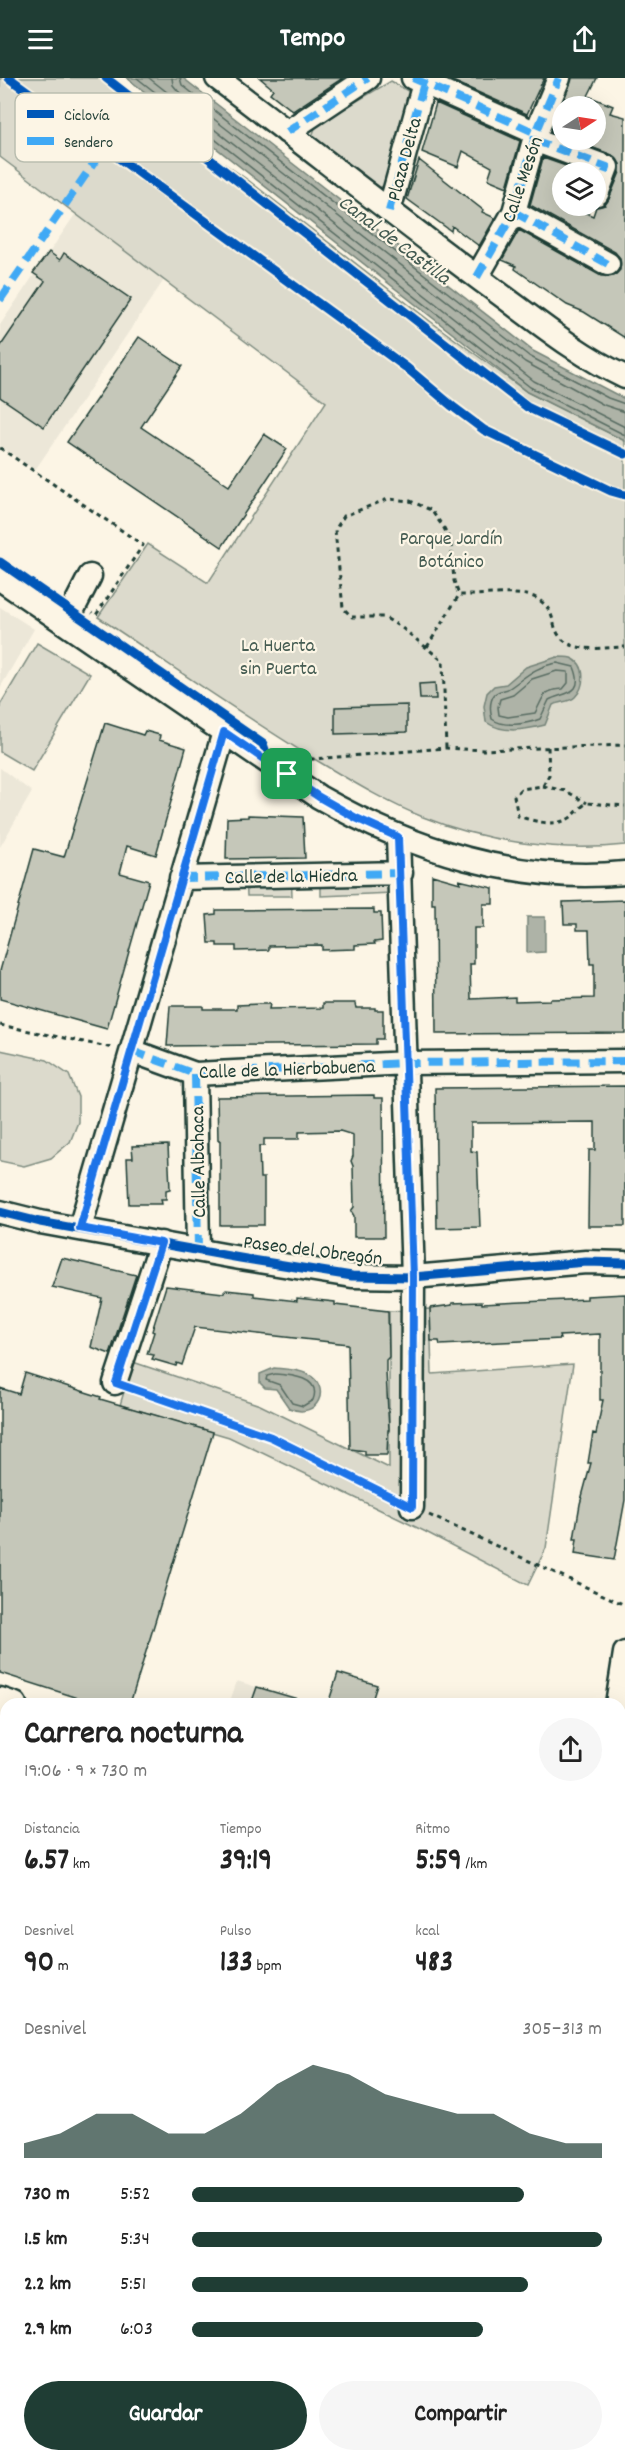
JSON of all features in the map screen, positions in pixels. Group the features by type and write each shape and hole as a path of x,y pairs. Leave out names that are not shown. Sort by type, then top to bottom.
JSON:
{"street":[{"path":"217,78 477,277 567,342 609,370 625,377"},
{"path":"287,132 368,78"},
{"name":"Calle Mesón","path":"477,277 514,212 535,136 559,78"},
{"path":"418,81 595,162"},
{"name":"Plaza Delta","path":"389,211 418,81"},
{"path":"514,212 608,264"},
{"path":"71,613 90,576"},
{"path":"0,579 71,613 224,732 319,797 356,818 398,837 492,866 558,874 625,873"},
{"path":"80,1228 224,732"},
{"path":"398,837 413,1277 412,1507"},
{"name":"Calle de la Hiedra","path":"181,878 401,873"},
{"name":"Calle de la Hierbabuena","path":"132,1052 195,1074 406,1063 625,1060"},
{"name":"Calle Albahaca","path":"195,1074 198,1250"},
{"name":"Paseo del Obregón","path":"0,1212 40,1222 352,1276 413,1277 586,1262 625,1263"},
{"path":"116,1383 161,1243"},
{"path":"618,1698 625,1653"}],"path":[{"path":"0,448 143,545 96,615 71,613"},
{"path":"446,748 443,661 384,617 352,617 342,608 335,530 344,516 388,499 410,501 430,510 444,528 451,542 454,580 459,595"},
{"path":"459,595 521,594 535,597 546,606 552,615 558,636 572,646 588,650 625,647"},
{"path":"427,647 459,595"},
{"path":"71,613 91,624"},
{"path":"287,774 303,759 446,748 463,750 625,745"},
{"path":"543,786 549,775 548,747"},
{"path":"587,803 570,818 558,822 540,822 518,816 514,796 521,789 543,786 566,791 587,803 625,806"},
{"path":"0,1025 132,1052"},
{"path":"116,1383 271,1437 412,1507 625,1605"}],"shaded area":[{"path":"76,213 164,280 35,470 0,446 0,325"},
{"path":"0,607 34,629 0,688"},
{"path":"0,768 32,792 0,847"},
{"path":"237,1681 292,1698 231,1698"}],"green space":[{"name":"Parque Jardín Botánico","path":"0,78 113,78 130,93 15,93 15,162 213,162 213,155 527,392 625,441 625,845 574,847 522,843 471,833 408,811 311,757 98,617 148,544 208,583 326,402 0,157"},
{"path":"391,81 413,94 387,184 379,188 312,137 316,125"},
{"path":"37,643 90,674 32,771 0,752 0,705"},
{"path":"291,871 292,896 247,896 246,873"},
{"path":"393,871 393,893 321,896 321,873"},
{"path":"0,1050 47,1060 69,1075 78,1097 78,1122 70,1142 51,1158 24,1166 0,1161"},
{"path":"430,1309 432,1374 573,1364 546,1548 528,1585 424,1531 229,1437 120,1405 133,1362 260,1405 389,1468 389,1311"}],"water":[{"path":"127,78 183,78 202,93 146,93"},
{"path":"213,101 533,351 625,399 625,441 527,392 213,146"},
{"path":"557,657 569,658 580,665 583,676 581,688 573,699 553,705 545,725 507,730 486,722 484,706 487,693 494,686 506,684 526,667"},
{"path":"527,917 545,917 545,952 527,953"},
{"path":"274,1368 300,1371 315,1379 319,1386 319,1400 308,1410 299,1411 289,1408 276,1389 265,1388 260,1383 260,1374"}],"building":[{"path":"260,78 343,78 293,111 270,93 273,89"},
{"path":"446,78 544,78 527,114"},
{"path":"572,78 597,78 588,96 565,96"},
{"path":"436,103 520,141 507,187 488,179 492,167 463,151 458,167 422,152"},
{"path":"606,103 613,106 610,113 625,117 625,338 584,312 567,305 515,269 516,266 502,260 519,230 601,276 614,276 620,270 620,258 615,252 530,205 543,158 554,162 552,162 552,216 606,216 606,204 620,172 620,164 612,155 599,150 606,150"},
{"path":"419,160 483,210 482,212 495,218 479,246 452,226 451,231 407,199"},
{"path":"49,252 60,260 64,253 131,299 44,427 0,397 0,347 45,281 33,273"},
{"path":"139,337 182,366 141,427 229,486 264,434 287,449 222,547 67,442"},
{"path":"435,683 436,699 420,699 419,684"},
{"path":"407,705 407,732 335,734 335,707"},
{"path":"105,723 143,735 145,731 160,735 159,740 186,748 156,855 127,846 120,873 149,881 107,1029 0,999 0,971 34,849 64,857"},
{"path":"248,815 303,817 305,858 226,859 227,818 248,817"},
{"path":"432,875 460,883 459,880 493,888 493,904 483,904 483,928 474,928 474,964 470,964 471,999 515,997 515,1001 594,998 594,964 590,964 589,930 577,930 577,924 564,924 563,902 625,900 625,1033 436,1034 435,904 432,904"},
{"path":"374,909 374,913 381,913 382,941 374,942 375,944 355,945 355,949 322,950 322,945 269,946 269,950 236,951 236,946 217,946 217,943 209,943 207,915 216,914 216,910"},
{"path":"323,1003 355,1003 356,1008 383,1010 383,1039 376,1039 376,1044 167,1046 170,1006 237,1009 237,1005 270,1004 269,1009 323,1008"},
{"path":"625,1086 625,1226 588,1226 589,1150 595,1150 595,1122 471,1123 471,1151 477,1152 480,1227 437,1228 435,1088"},
{"path":"374,1095 374,1098 383,1098 384,1237 354,1237 354,1216 351,1211 354,1207 351,1161 353,1135 340,1131 299,1132 299,1139 264,1139 264,1146 259,1146 260,1178 264,1178 264,1225 220,1225 220,1140 218,1140 217,1097"},
{"path":"168,1145 170,1189 166,1190 166,1199 161,1199 162,1204 129,1204 127,1158 133,1158 132,1146"},
{"path":"62,1258 136,1275 110,1354 91,1347 102,1298 52,1287"},
{"path":"166,1286 223,1293 226,1290 254,1293 254,1296 297,1301 297,1298 335,1302 335,1305 388,1311 389,1357 386,1360 386,1372 389,1430 387,1455 365,1455 365,1451 350,1449 348,1344 195,1327 182,1365 177,1363 176,1366 152,1359 154,1355 147,1354"},
{"path":"625,1294 625,1500 614,1560 575,1554 577,1539 574,1539 591,1463 588,1463 593,1433 596,1434 603,1400 600,1400 600,1334 559,1336 560,1339 440,1345 439,1341 431,1341 430,1308 452,1305 452,1303 482,1302 482,1304 587,1299 587,1296"},
{"path":"25,1373 101,1397 100,1399 213,1432 132,1698 78,1698 0,1673 0,1388 19,1394"},
{"path":"338,1673 377,1685 373,1698 330,1698"},
{"path":"257,1687 294,1698 253,1698"}],"marked path":[{"path":"287,132 368,78"},
{"path":"413,78 536,133"},
{"path":"477,277 514,212 536,133 559,78"},
{"path":"389,211 424,83"},
{"path":"534,140 593,162"},
{"path":"0,300 94,162"},
{"path":"514,212 608,264"},
{"path":"398,837 413,1277 412,1507"},
{"path":"181,878 401,873"},
{"path":"132,1051 195,1074 407,1063 625,1061"},
{"path":"195,1074 198,1250"}],"cycle path":[{"path":"9,78 30,93"},
{"path":"106,78 125,93"},
{"path":"124,162 407,368 484,430 611,491 625,495"},
{"path":"213,162 527,407 625,454"},
{"path":"0,562 263,744 269,761"},
{"path":"0,1212 40,1222 352,1276 413,1277 586,1262 625,1263"}],"route":[{"path":"224,732 287,774 319,797 356,818 398,837 413,1277 412,1507 271,1437 116,1383 161,1243 80,1228 224,732"}],"water label":[{"name":"Canal de Castilla","path":"395,239"}],"park label":[{"name":"La Huerta sin Puerta","path":"278,656"}]}
